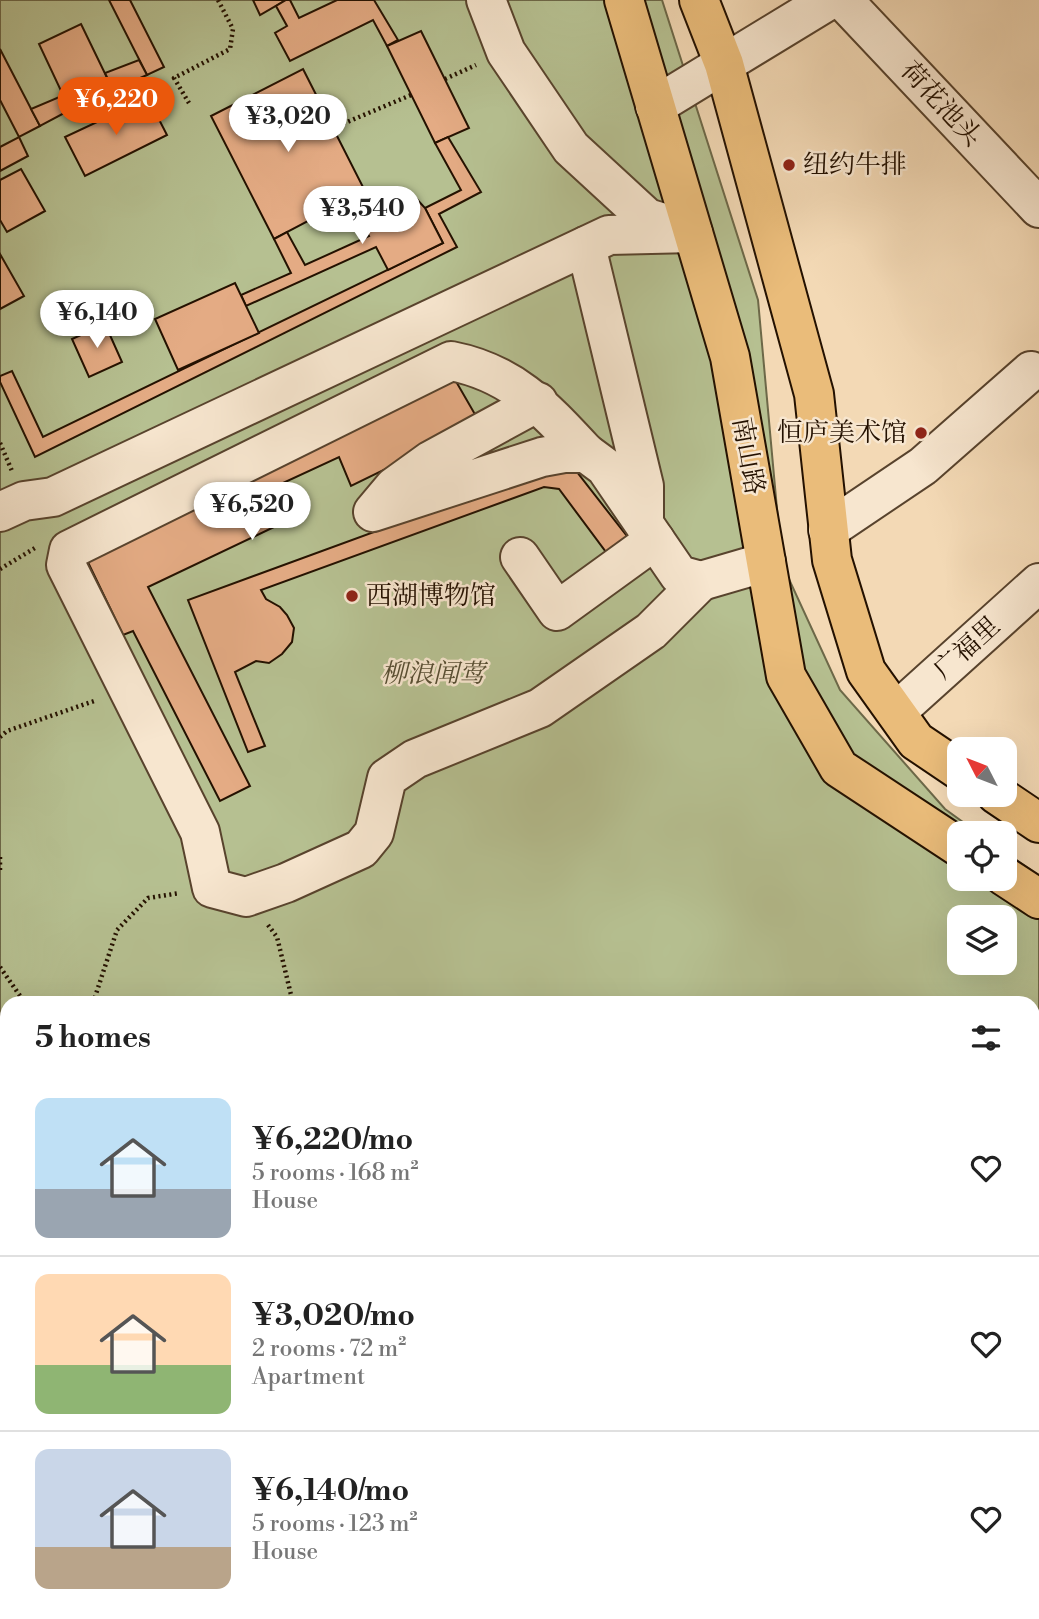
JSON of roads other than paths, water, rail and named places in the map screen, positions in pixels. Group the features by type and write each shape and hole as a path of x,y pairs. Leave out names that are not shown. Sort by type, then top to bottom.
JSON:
{"main road":[{"name":"南山路","path":"624,0 730,357 786,676 839,768 947,839"},
{"path":"699,0 724,64 814,394 832,560 866,671 916,741 947,761"},
{"path":"1015,807 1039,823"},
{"path":"1017,885 1039,899"}],"lane":[{"path":"486,0 506,52 571,148 647,218 693,233"},
{"path":"655,106 829,0"},
{"name":"荷花池头","path":"843,0 1039,208"},
{"path":"0,512 24,501 53,497 609,235 693,233"},
{"path":"586,246 644,486 649,532"},
{"path":"701,581 679,575 605,467 586,453 538,402 502,378 471,365 451,361 69,550 66,565 229,892 286,883 360,849 374,833 387,778 415,759 540,708 651,631 701,581 766,562"},
{"path":"828,530 923,466 1031,371"},
{"path":"538,402 430,461 394,487 373,512 542,457 586,453"},
{"path":"520,557 557,611 649,532"},
{"name":"广福里","path":"895,712 1039,583"}],"place":[{"name":"纽约牛排","path":"789,165"},
{"name":"恒庐美术馆","path":"921,433"},
{"name":"西湖博物馆","path":"352,596"}],"park label":[{"name":"柳浪闻莺","path":"433,674"}]}
